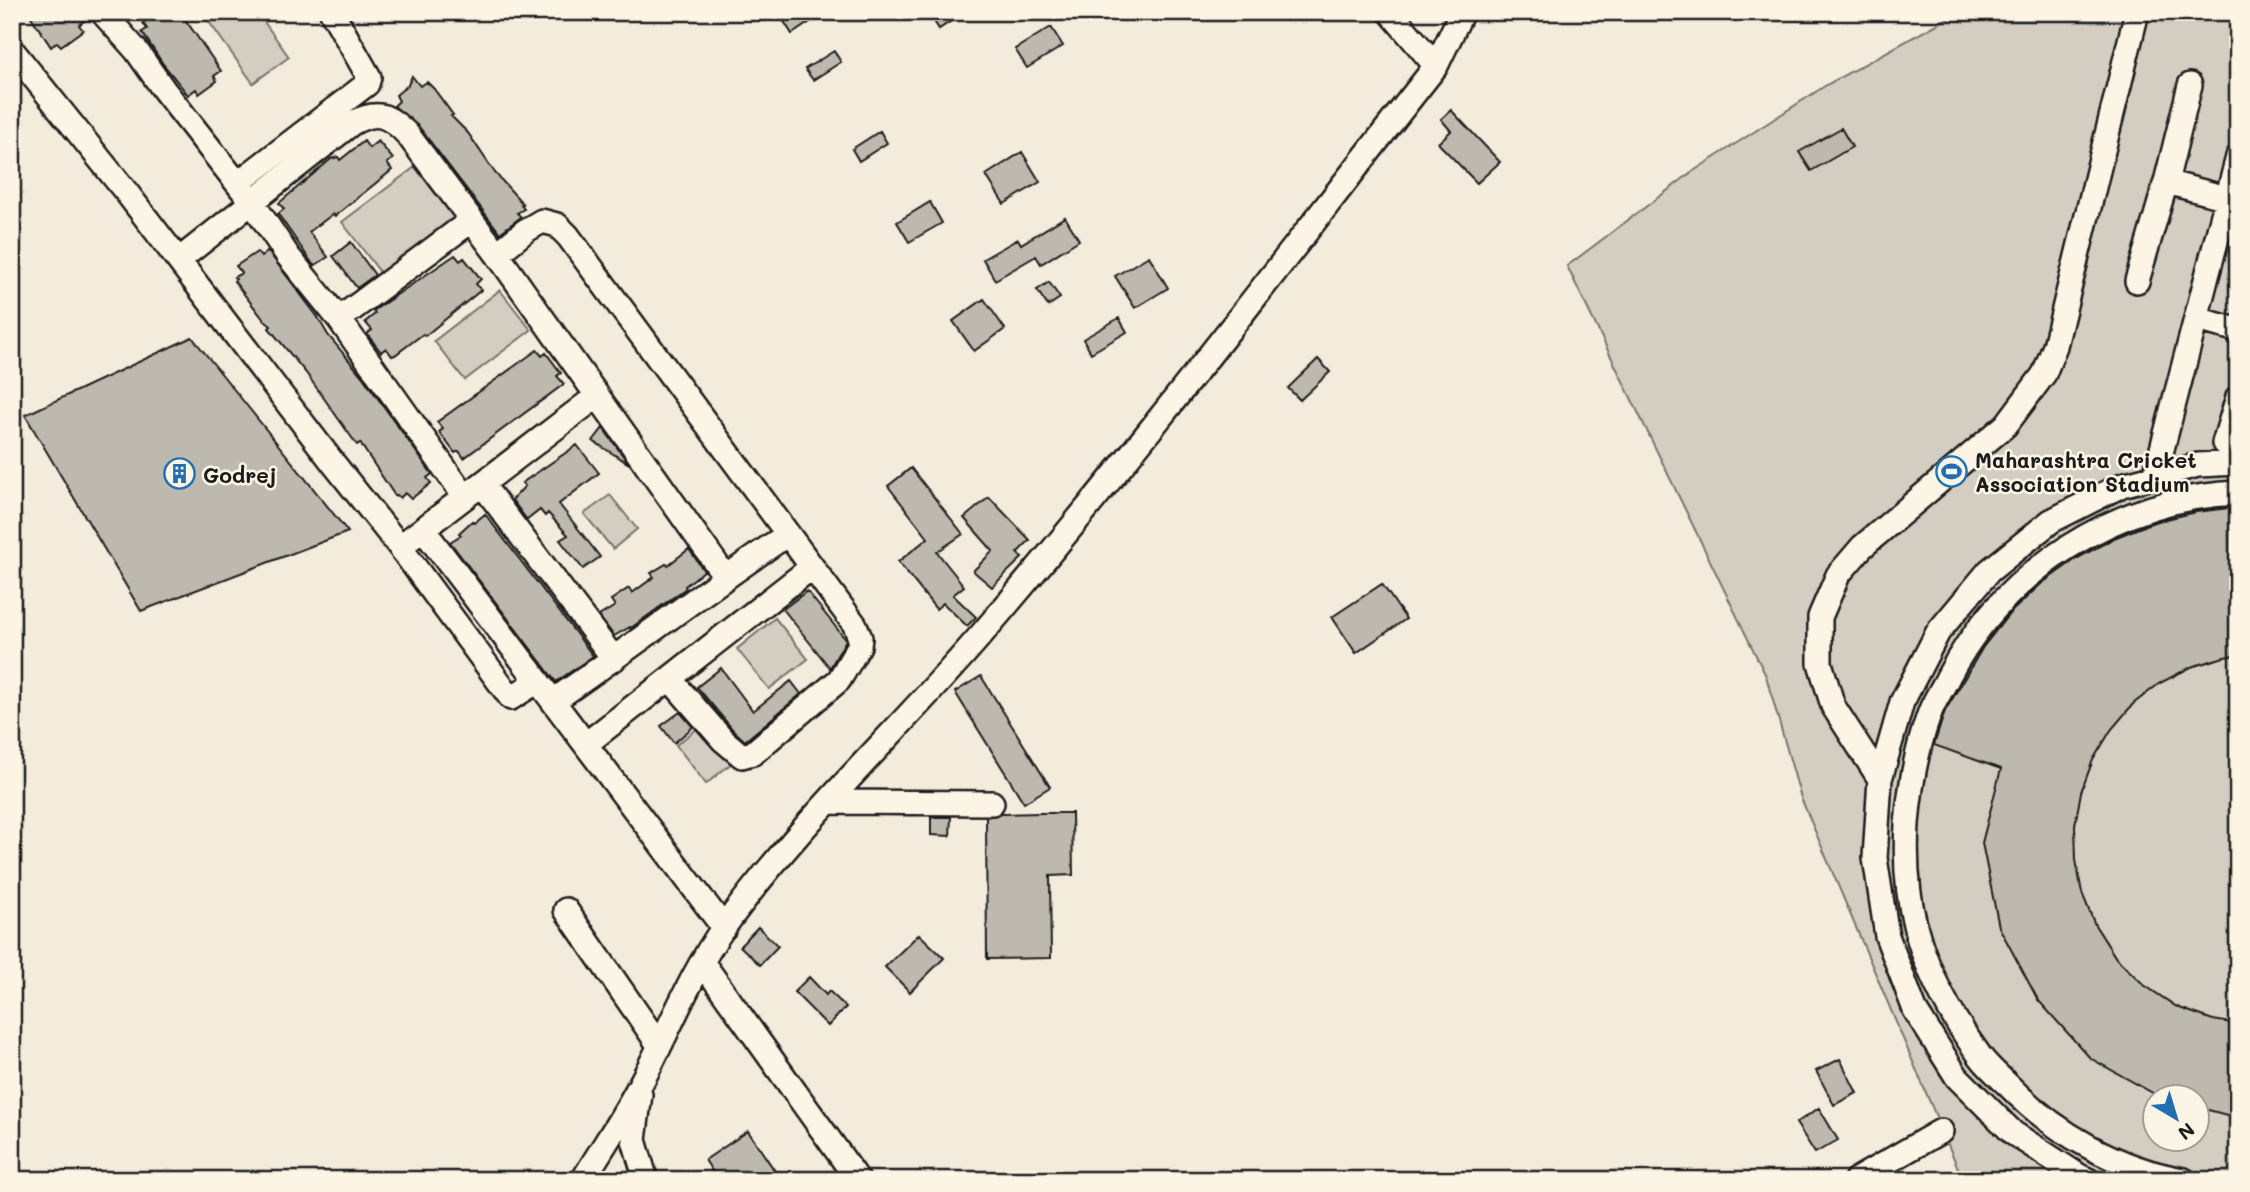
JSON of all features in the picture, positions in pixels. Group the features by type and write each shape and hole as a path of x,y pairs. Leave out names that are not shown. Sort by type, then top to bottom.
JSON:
{"street":[{"path":"102,12 136,50 164,90 238,183 288,256 473,491 614,659"},
{"path":"238,183 367,84 369,77 332,12"},
{"path":"1390,12 1436,66"},
{"path":"583,1180 641,1083 702,962 724,928 828,802 983,633 1096,498 1436,66 1462,12"},
{"path":"1880,779 1833,706 1820,663 1820,617 1838,575 1862,547 2006,425 2044,374 2055,346 2137,12"},
{"path":"12,50 179,260 400,547 511,698 538,681"},
{"path":"2137,281 2166,182 2190,85"},
{"path":"179,260 352,123 376,114 394,122 408,135 497,254 725,576"},
{"path":"2155,476 2196,319 2232,200 2238,157"},
{"path":"2166,182 2232,200"},
{"path":"339,319 472,220"},
{"path":"497,254 542,221 557,225 568,236 855,625 860,638 859,646 839,680 753,753 741,755 723,740 670,678"},
{"path":"2196,319 2238,330"},
{"path":"400,547 597,396"},
{"path":"2224,443 2238,397"},
{"path":"2088,1180 2013,1133 1957,1077 1915,1010 1887,936 1875,858 1880,779 1902,702 1926,655 1938,632 1989,570 2051,521 2122,485 2199,465 2238,463"},
{"path":"2184,1180 2161,1176 2093,1150 2032,1110 1981,1058 1942,997 1916,928 1905,856 1910,783 1929,713 1963,648 2010,592 2067,546 2132,513 2203,494 2238,493"},
{"path":"423,529 724,928"},
{"path":"553,701 725,576 788,534"},
{"path":"586,744 812,567"},
{"path":"828,802 992,803"},
{"path":"566,910 659,1045"},
{"path":"702,962 858,1180"},
{"path":"641,1083 635,1140 646,1180"},
{"path":"1856,1180 1941,1131"}],"shaded area":[{"path":"202,12 257,12 289,57 253,83"},
{"name":"Maharashtra Cricket Association Stadium","path":"1959,12 2238,12 2238,1180 1963,1180 1801,798 1766,676 1567,266 1692,172 1828,84"},
{"path":"415,167 459,224 386,280 342,222"},
{"path":"500,290 531,330 465,380 434,341"},
{"path":"610,495 637,529 613,549 584,514"},
{"path":"775,618 808,659 769,689 737,649"},
{"path":"703,724 733,762 706,784 676,745"}],"building":[{"path":"28,12 88,12 89,17 79,25 83,30 61,46 57,42 51,47"},
{"path":"157,12 180,12 221,71 214,76 217,81 199,94 196,89 188,95 142,32 147,29 143,23"},
{"path":"778,12 825,12 792,34"},
{"path":"928,12 965,12 939,29"},
{"path":"1051,27 1063,46 1027,68 1015,49"},
{"path":"834,51 841,62 813,80 805,69"},
{"path":"412,76 420,86 427,82 434,89 453,115 451,116 468,133 495,173 523,204 521,205 524,209 517,213 521,217 500,233 419,127 394,106 399,101 396,95 408,85"},
{"path":"1451,110 1500,162 1477,183 1438,143 1451,131 1441,119"},
{"path":"1841,128 1852,147 1811,171 1799,152"},
{"path":"880,131 887,143 859,161 852,149"},
{"path":"364,141 369,148 378,141 393,159 387,163 392,170 335,216 333,214 309,232 328,257 314,266 278,214 284,209 279,203 331,159 338,157 340,160"},
{"path":"1022,152 1040,182 1004,204 986,175"},
{"path":"930,202 942,223 909,242 897,222"},
{"path":"1065,217 1079,240 1041,264 1036,256 995,280 983,259 1018,239 1021,244"},
{"path":"351,242 375,275 357,288 333,256"},
{"path":"257,252 261,257 267,252 270,254 432,474 427,478 431,483 411,499 405,493 400,498 395,496 360,443 357,445 306,373 269,328 271,326 234,281 234,277 242,273 236,266"},
{"path":"455,255 460,261 464,258 481,279 476,284 481,290 425,336 423,334 395,355 392,356 386,348 381,352 367,334 372,330 365,322 375,314 373,311"},
{"path":"1149,256 1168,288 1135,308 1115,276"},
{"path":"1049,282 1060,298 1048,306 1037,290"},
{"path":"984,299 1005,329 974,351 953,321"},
{"path":"1119,318 1127,332 1091,353 1083,339"},
{"name":"Godrej","path":"192,337 348,532 141,611 25,415"},
{"path":"537,350 542,356 546,353 561,373 557,376 564,384 464,458 459,451 455,453 439,432 443,429 437,422"},
{"path":"1318,359 1330,372 1300,400 1288,388"},
{"path":"603,428 629,464 593,441"},
{"path":"577,445 599,473 559,504 600,557 583,569 560,540 568,535 548,513 545,516 540,510 527,520 512,500 525,486 522,483"},
{"path":"911,468 963,534 937,552 964,586 953,595 976,617 967,626 943,603 936,609 898,562 928,538 888,486"},
{"path":"989,497 1030,540 1017,553 1022,558 992,587 973,571 993,551 964,518"},
{"path":"2238,507 2238,655 2191,667 2160,683 2133,704 2111,730 2093,760 2081,792 2075,825 2076,860 2082,893 2095,925 2116,958 2144,985 2177,1007 2213,1020 2238,1024 2238,1118 2212,1111 2212,1084 2142,1084 2142,1087 2090,1058 2038,1000 1999,927 1982,843 2001,769 1934,745 1945,711 1983,647 2010,613 2041,584 2076,559 2114,538 2154,522 2196,512"},
{"path":"485,514 593,656 556,682 450,542 461,535 459,533 472,521 474,523"},
{"path":"689,549 704,571 685,586 686,588 631,628 614,636 599,616 615,606 611,600 629,588 632,593 654,577 651,573 668,565"},
{"path":"1382,584 1406,619 1356,653 1332,617"},
{"path":"807,591 846,640 830,668 783,609"},
{"path":"721,668 753,711 791,681 801,694 745,741 697,687"},
{"path":"981,676 1050,787 1024,803 955,692"},
{"path":"680,712 693,727 674,743 661,726"},
{"path":"1072,813 1073,875 1050,876 1051,958 987,959 986,817 1001,814"},
{"path":"931,817 951,817 950,836 931,835"},
{"path":"758,927 778,946 760,965 740,946"},
{"path":"919,934 944,958 910,992 885,967"},
{"path":"809,977 826,995 829,991 846,1007 828,1026 794,992"},
{"path":"1840,1059 1857,1093 1834,1105 1816,1071"},
{"path":"1819,1108 1838,1140 1815,1153 1796,1123"},
{"path":"748,1131 781,1180 718,1180 705,1160"}],"place":[{"name":"Maharashtra Cricket Association Stadium","path":"1952,471"},
{"name":"Godrej","path":"180,474"}]}
